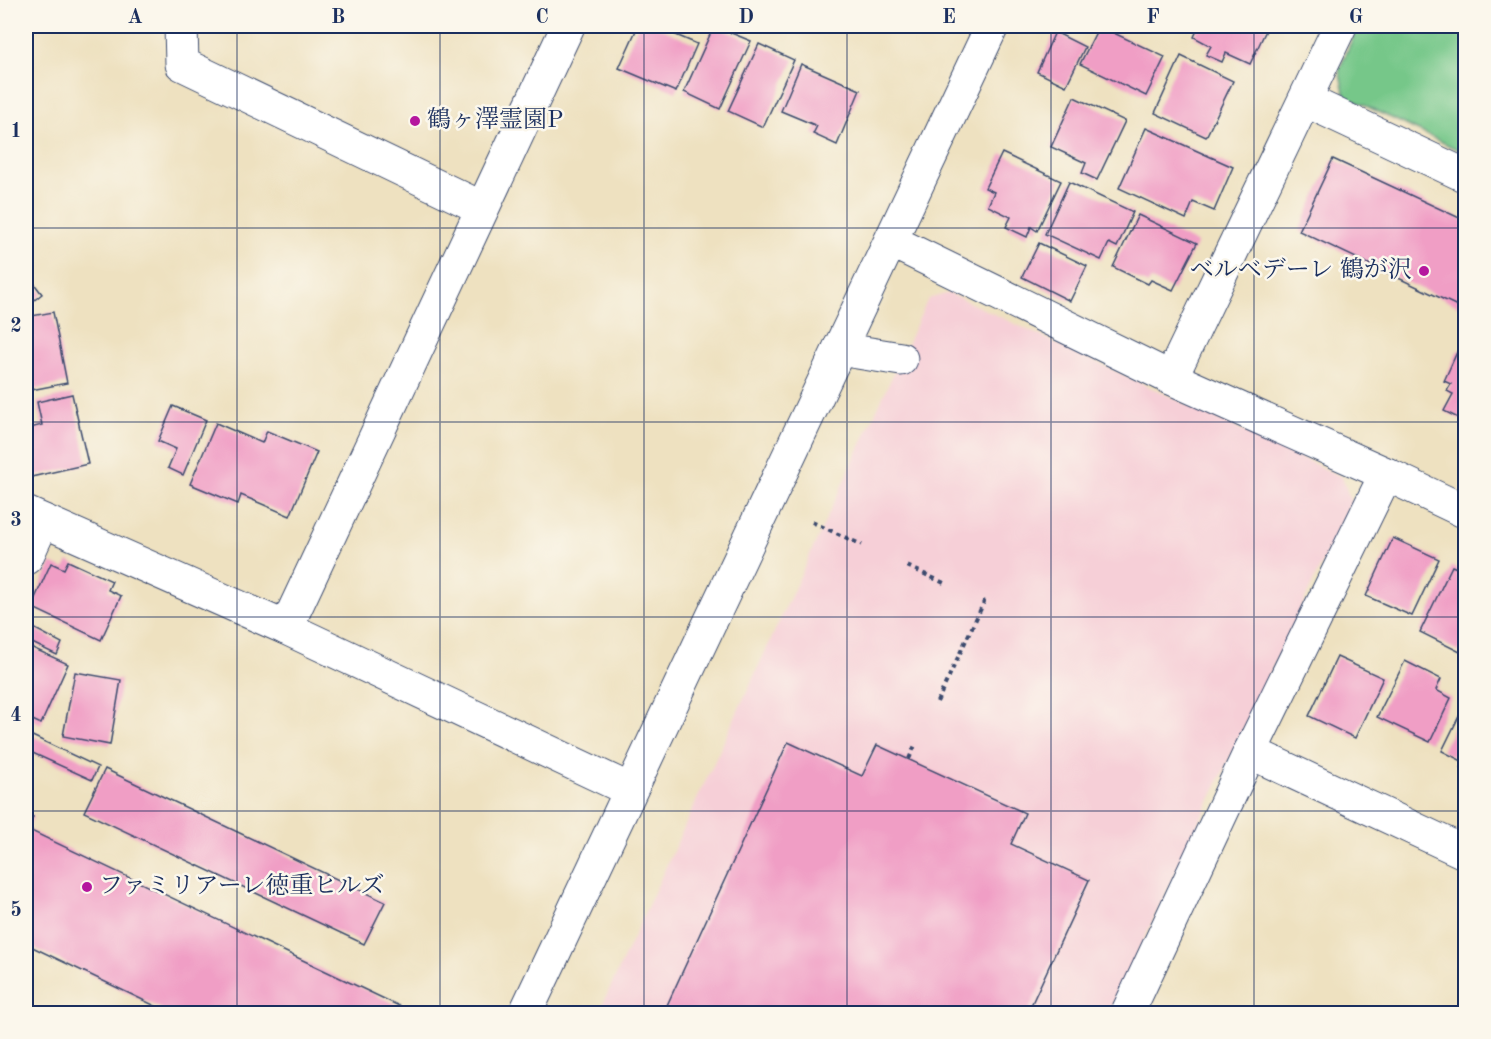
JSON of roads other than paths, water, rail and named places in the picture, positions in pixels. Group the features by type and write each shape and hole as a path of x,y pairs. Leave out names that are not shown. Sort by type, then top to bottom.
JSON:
{"street":[{"path":"181,26 182,63 482,208"},
{"path":"286,628 568,26"},
{"path":"525,1014 992,26"},
{"path":"1171,378 1340,26"},
{"path":"1305,100 1466,176"},
{"path":"891,241 1171,378 1466,512"},
{"path":"839,349 896,368"},
{"path":"1127,1014 1202,831 1250,752 1386,474"},
{"path":"26,558 34,517 286,628 630,790"},
{"path":"1250,752 1466,853"}],"place":[{"name":"鶴ヶ澤霊園P","path":"415,121"},
{"name":"ベルベデーレ 鶴が沢","path":"1424,271"},
{"name":"ファミリアーレ徳重ヒルズ","path":"87,887"}]}
